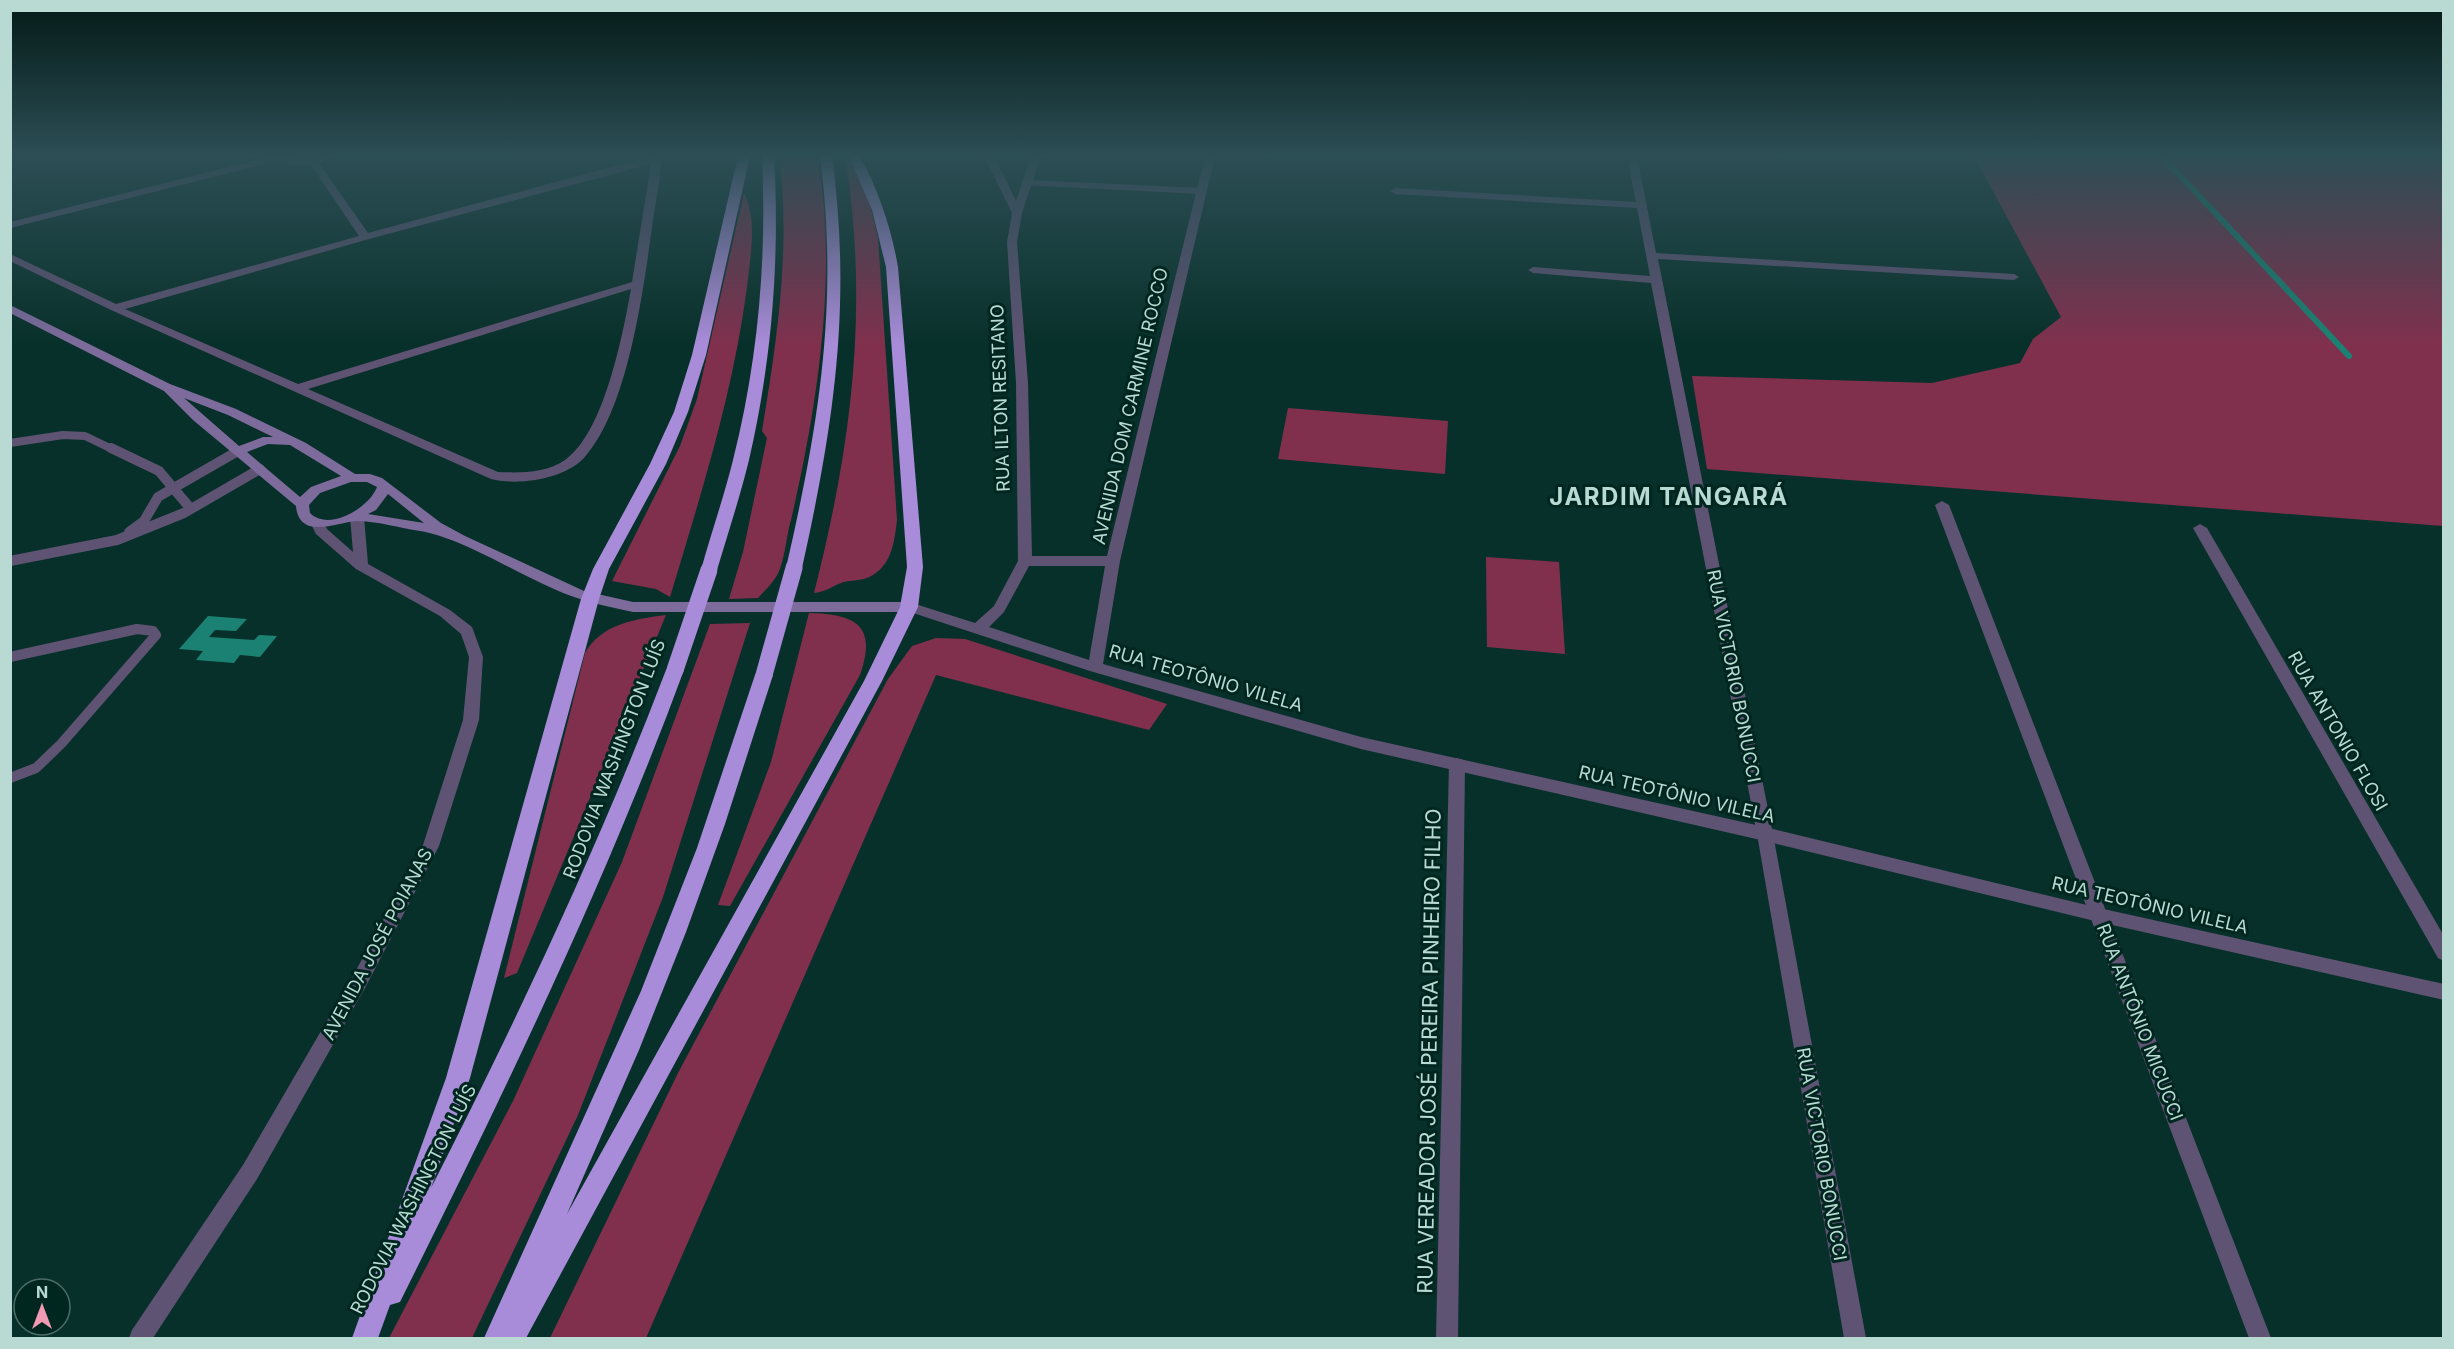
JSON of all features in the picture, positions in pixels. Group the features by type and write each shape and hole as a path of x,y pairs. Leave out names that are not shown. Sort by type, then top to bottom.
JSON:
{"highway":[{"path":"366,1338 461,1068 590,599 601,569 658,464 681,412 699,355 730,219"},
{"name":"RODOVIA WASHINGTON LUÍS","path":"366,1338 478,1121 577,914 628,797 675,670 709,570 741,461 764,328 770,219"},
{"path":"497,1338 594,1127 654,986 714,829 764,675 794,568 812,490 832,355 837,245 835,219"},
{"path":"512,1338 873,681 909,607 915,567 892,267 883,219"}],"main road":[{"path":"10,308 166,387 232,411 302,446 351,477"},
{"path":"166,387 302,505"},
{"path":"238,451 267,440 280,440 302,446"},
{"path":"384,487 382,497 373,507 357,517 337,522 317,522 307,519 302,513 302,505 320,487 351,477 373,478 443,530 590,599 633,607 909,607"},
{"path":"357,517 443,530"}],"street":[{"path":"10,225 34,219"},
{"path":"353,219 365,237"},
{"path":"115,308 431,219"},
{"path":"10,257 115,308 496,476 522,477 551,471 578,457 597,431 617,372 639,283 648,219"},
{"name":"RUA ILTON RESITANO","path":"978,629 999,609 1025,561 1022,383 1012,242 1016,219"},
{"name":"AVENIDA DOM CARMINE ROCCO","path":"1095,667 1113,561 1194,219"},
{"name":"RUA VICTORIO BONUCCI","path":"1645,219 1765,834 1855,1338"},
{"path":"1653,256 2014,277"},
{"path":"1533,270 1656,280"},
{"path":"298,388 639,283"},
{"name":"RUA ANTÔNIO MICUCCI","path":"1942,505 2260,1338"},
{"path":"357,517 361,566"},
{"name":"AVENIDA JOSÉ POIANAS","path":"140,1338 250,1172 370,961 431,846 471,720 476,657 467,631 445,613 361,566 321,531 317,522"},
{"name":"RUA ANTONIO FLOSI","path":"2200,528 2444,953"},
{"path":"1025,561 1113,561"},
{"name":"RUA TEOTÔNIO VILELA","path":"909,607 1095,667 1361,743 1765,834 2099,915 2444,992"},
{"name":"RUA VEREADOR JOSÉ PEREIRA PINHEIRO FILHO","path":"1447,1338 1457,764"}],"lane":[{"path":"10,443 63,435 85,436 159,471 190,508"},
{"path":"117,540 144,521 158,497 173,486 238,451"},
{"path":"10,561 117,540 173,519 260,469"},
{"path":"10,657 137,629 148,629 156,635 61,744 36,768 10,778"}],"shaded area":[{"path":"738,219 751,219 752,239 747,287 725,405 670,597 656,589 612,581 680,446 697,399"},
{"path":"784,219 824,219 825,292 816,386 800,477 779,571 758,598 729,599 743,552 767,438 762,431 781,294"},
{"path":"853,219 873,219 878,238 897,520 890,556 880,570 864,579 844,582 814,593 838,485 846,432 856,326"},
{"path":"2008,219 2443,219 2443,526 1707,469 1692,376 1932,383 2020,363 2033,339 2061,317"},
{"path":"1288,408 1448,421 1445,474 1278,459"},
{"path":"1486,557 1559,562 1565,654 1487,647"},
{"path":"809,613 840,616 859,626 864,634 866,645 860,675 730,906 718,905 771,762"},
{"path":"666,615 517,973 504,978 585,653 600,635 609,629 631,621"},
{"path":"208,616 247,619 236,631 215,630 209,637 254,640 259,635 277,636 260,657 240,655 234,663 196,660 203,651 179,649"},
{"path":"750,623 663,897 578,1115 472,1338 389,1338 513,1101 622,862 710,624"},
{"path":"936,638 965,639 1167,704 1149,730 936,675 646,1338 550,1338 678,1073 888,679 912,646"}],"waterway":[{"path":"2221,219 2349,356"}],"district":[{"name":"JARDIM TANGARÁ","path":"1669,496"}]}
